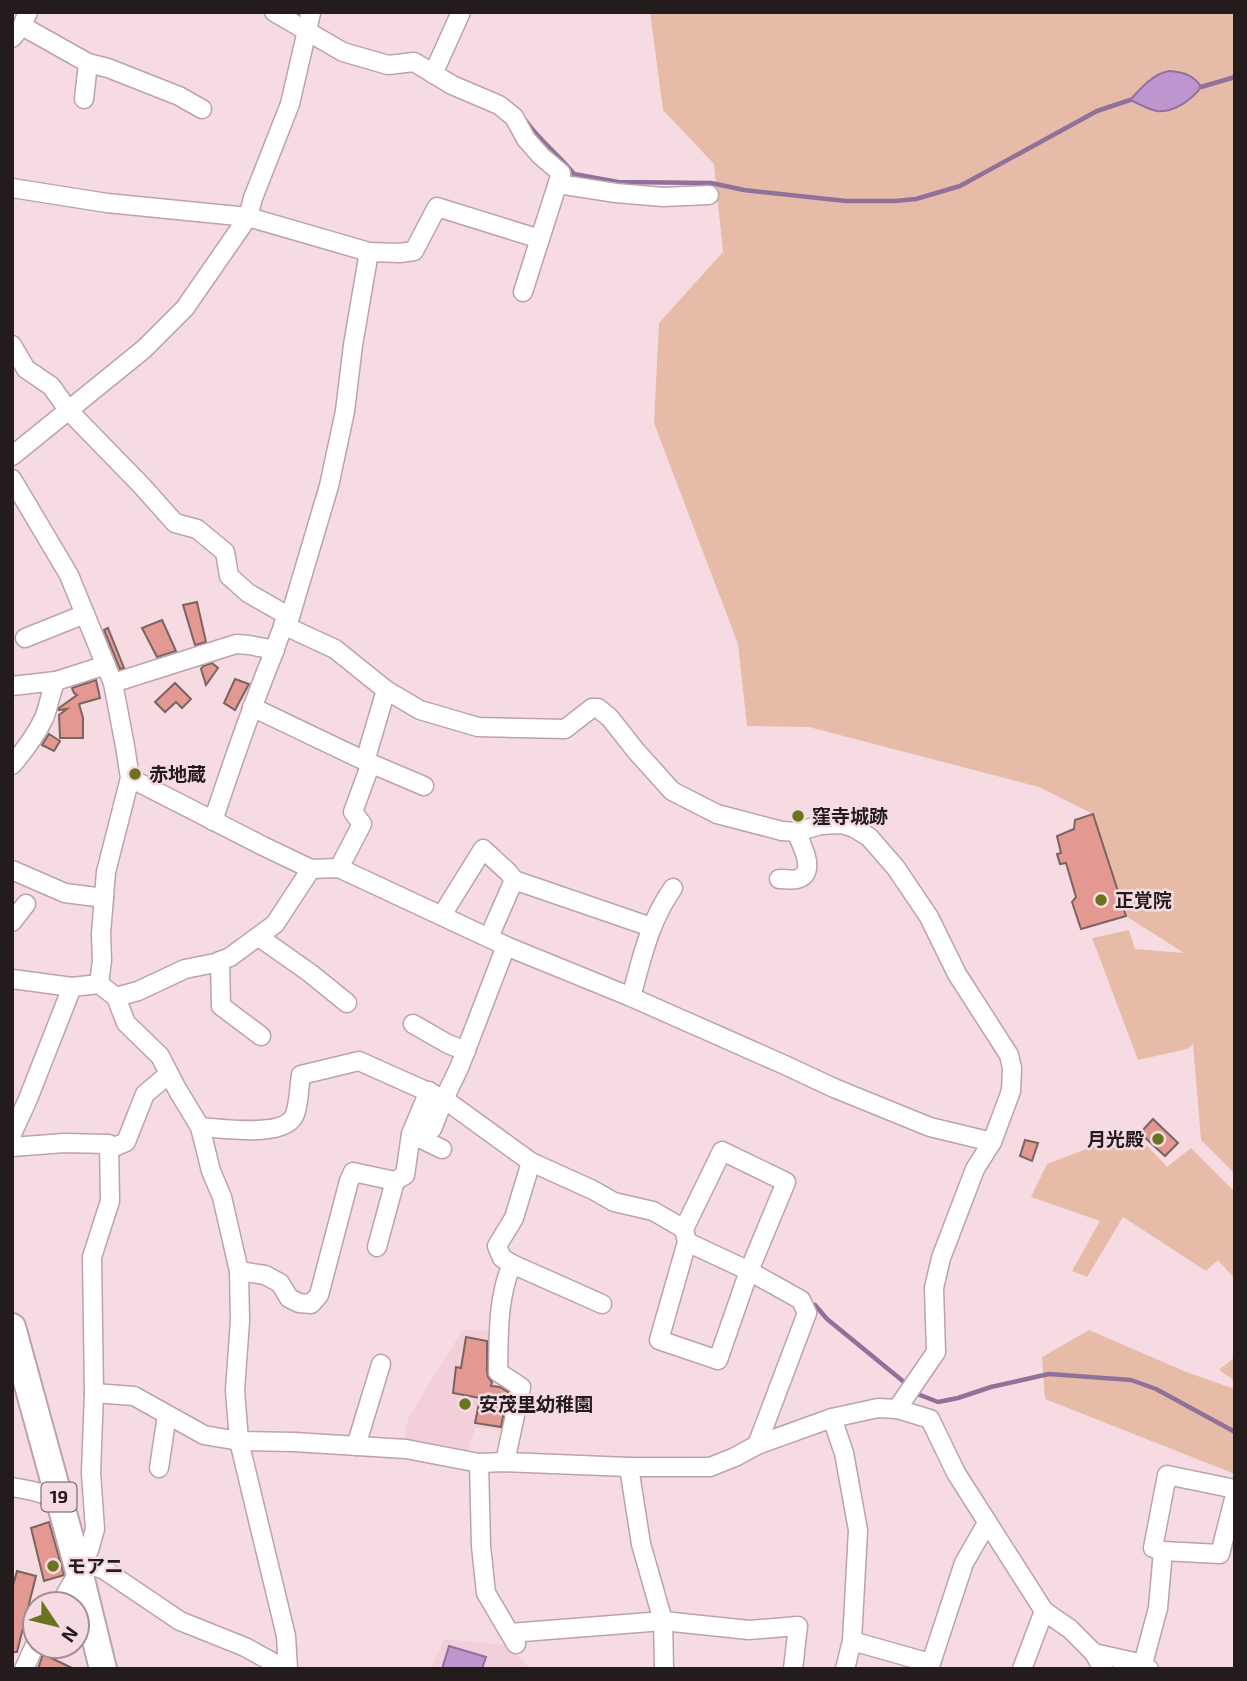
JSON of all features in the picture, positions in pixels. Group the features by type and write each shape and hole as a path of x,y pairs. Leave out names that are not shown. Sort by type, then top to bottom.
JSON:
{"highway":[{"name":"19","path":"12,1327 60,1499 103,1669"}],"street":[{"path":"274,12 308,21 343,52 388,65 414,62 452,85 499,105 513,117 526,139 561,173 523,292"},
{"path":"433,74 461,12"},
{"path":"12,456 145,349 185,308 248,218 253,198 290,104 308,21"},
{"path":"21,25 88,63 108,68 179,96 202,109"},
{"path":"84,99 88,63"},
{"path":"558,184 663,197 709,195"},
{"path":"12,188 107,203 248,218 369,252 414,251 437,207 540,239"},
{"path":"213,821 252,707 286,621 330,486 345,411 369,252"},
{"path":"12,345 26,369 51,386 69,411 175,523 197,529 225,551 229,576 286,621 335,649 386,690 420,710 478,727 565,729 592,708 598,708 610,718 672,791 717,814 772,828 796,832 821,825 842,824 854,828 869,837 896,868 929,918 957,974 1009,1055 1012,1068 1011,1091 992,1142 975,1169 942,1258 934,1288 936,1352 897,1409"},
{"path":"12,479 69,575 106,665 113,683 130,778 106,872 99,984"},
{"path":"25,638 85,614"},
{"path":"113,683 236,644 275,650"},
{"path":"12,686 56,681 106,665"},
{"path":"12,765 45,717 50,693 56,681"},
{"path":"339,868 362,824 354,812 386,690"},
{"path":"252,707 424,786"},
{"path":"130,778 311,869 339,868 506,946 631,997 834,1088 930,1127 992,1142"},
{"path":"779,878 797,879 803,877 807,871 807,860 796,832"},
{"path":"442,915 483,849 514,880 651,927"},
{"path":"116,997 138,991 185,969 230,957 275,924 311,869"},
{"path":"12,870 65,893 104,898"},
{"path":"489,937 514,880"},
{"path":"631,997 651,927 673,888"},
{"path":"12,922 26,904"},
{"path":"259,937 347,1003"},
{"path":"377,1247 396,1181 405,1175 411,1134 466,1051 506,946"},
{"path":"220,961 221,1006 261,1037"},
{"path":"12,979 72,987 99,984 116,997 126,1023 160,1056 200,1127 211,1171 222,1197 239,1271 240,1321 235,1390 239,1441 286,1636 287,1669 246,1647 180,1621 103,1569 92,1566 79,1571"},
{"path":"12,1133 72,987"},
{"path":"414,1024 466,1051"},
{"path":"200,1127 260,1132 286,1124 295,1116 293,1074 359,1061 437,1095 531,1162 614,1202 653,1211 685,1236 801,1300 807,1313 757,1445"},
{"path":"109,1149 126,1142 145,1094 169,1074"},
{"path":"432,1129 437,1095"},
{"path":"411,1134 442,1149"},
{"path":"12,1147 64,1143 109,1144 110,1201 92,1257 94,1393 91,1473 95,1529 89,1550 68,1590"},
{"path":"722,1151 786,1182 749,1271 718,1360 659,1340 685,1236 722,1151"},
{"path":"531,1162 514,1218 497,1246 502,1258 602,1304"},
{"path":"239,1271 265,1275 280,1283 289,1298 299,1303 311,1304 319,1295 353,1172 396,1181"},
{"path":"505,1461 522,1387 498,1372 500,1305 504,1282 512,1264"},
{"path":"356,1446 381,1364"},
{"path":"94,1393 134,1396 204,1435 239,1441 294,1441 406,1449 478,1462 629,1467 710,1467 757,1445 832,1418 878,1408 897,1409 930,1419 956,1473 1044,1611 1070,1629 1094,1653 1103,1669"},
{"path":"159,1468 167,1415"},
{"path":"832,1418 844,1453 858,1530 852,1641 845,1669"},
{"path":"478,1462 481,1546 486,1593 513,1639 663,1621 749,1630 798,1626 793,1669"},
{"path":"629,1467 641,1544 663,1621 664,1669"},
{"path":"1235,1489 1167,1475 1153,1548 1220,1555 1235,1495"},
{"path":"12,1488 60,1499"},
{"path":"852,1641 930,1666 964,1563 987,1523"},
{"path":"1094,1653 1146,1666 1158,1608 1163,1551"},
{"path":"1022,1669 1044,1611"}],"shaded area":[{"path":"650,12 1235,12 1235,1174 1201,1140 1193,1044 1187,1049 1138,1060 1092,938 1129,930 1135,949 1184,953 1126,916 1093,814 1039,787 809,727 747,726 738,644 654,423 659,323 723,252 714,164 663,110"},
{"path":"1169,71 1188,75 1201,87 1182,105 1169,110 1157,111 1130,100 1153,78"},
{"path":"1133,1131 1167,1167 1191,1148 1235,1192 1235,1279 1218,1260 1206,1271 1123,1217 1087,1277 1072,1271 1100,1221 1031,1197 1047,1164"},
{"name":"安茂里幼稚園","path":"463,1329 495,1332 493,1375 517,1390 507,1431 475,1428 468,1452 404,1440 408,1418"},
{"path":"1089,1330 1186,1372 1235,1389 1235,1474 1045,1399 1042,1357"},
{"path":"1235,1357 1235,1381 1219,1370"},
{"path":"444,1639 509,1645 531,1669 431,1669"},
{"path":"449,1646 486,1657 482,1669 442,1669"}],"building":[{"path":"197,602 206,642 195,645 183,605"},
{"path":"162,620 176,651 157,657 142,628"},
{"path":"108,628 124,668 120,669 104,630"},
{"path":"212,663 218,668 206,685 201,669"},
{"path":"235,679 249,684 235,710 224,703"},
{"path":"96,680 100,698 79,704 83,718 83,738 60,738 59,715 67,709 59,708 77,695 72,688"},
{"path":"175,683 191,699 182,708 176,702 165,712 155,702"},
{"path":"49,734 60,741 54,751 42,745"},
{"path":"1093,814 1126,916 1081,929 1072,902 1076,897 1066,863 1060,864 1057,854 1061,853 1057,836 1074,829 1075,820"},
{"path":"1153,1119 1178,1143 1165,1156 1140,1133"},
{"path":"1025,1140 1038,1143 1032,1161 1020,1156"},
{"path":"466,1337 487,1341 487,1372 491,1386 508,1392 501,1427 475,1423 480,1398 453,1393 456,1367 461,1368"},
{"path":"49,1522 64,1575 44,1581 31,1528"},
{"path":"17,1571 36,1576 32,1590 21,1590 21,1636 17,1652 12,1652 12,1589"},
{"path":"41,1660 55,1660 74,1669 38,1669"}],"waterway":[{"path":"1201,87 1235,77"},
{"path":"526,121 574,174 618,182 711,183 744,190 846,201 895,201 916,199 960,186 1097,111 1130,100"},
{"path":"815,1305 827,1319 904,1382"},
{"path":"915,1391 938,1402 1049,1374 1131,1380 1156,1389 1235,1432"}],"place":[{"name":"赤地蔵","path":"135,774"},
{"name":"窪寺城跡","path":"798,816"},
{"name":"正覚院","path":"1101,900"},
{"name":"月光殿","path":"1158,1139"},
{"name":"安茂里幼稚園","path":"465,1404"},
{"name":"モアニ","path":"53,1566"}]}
